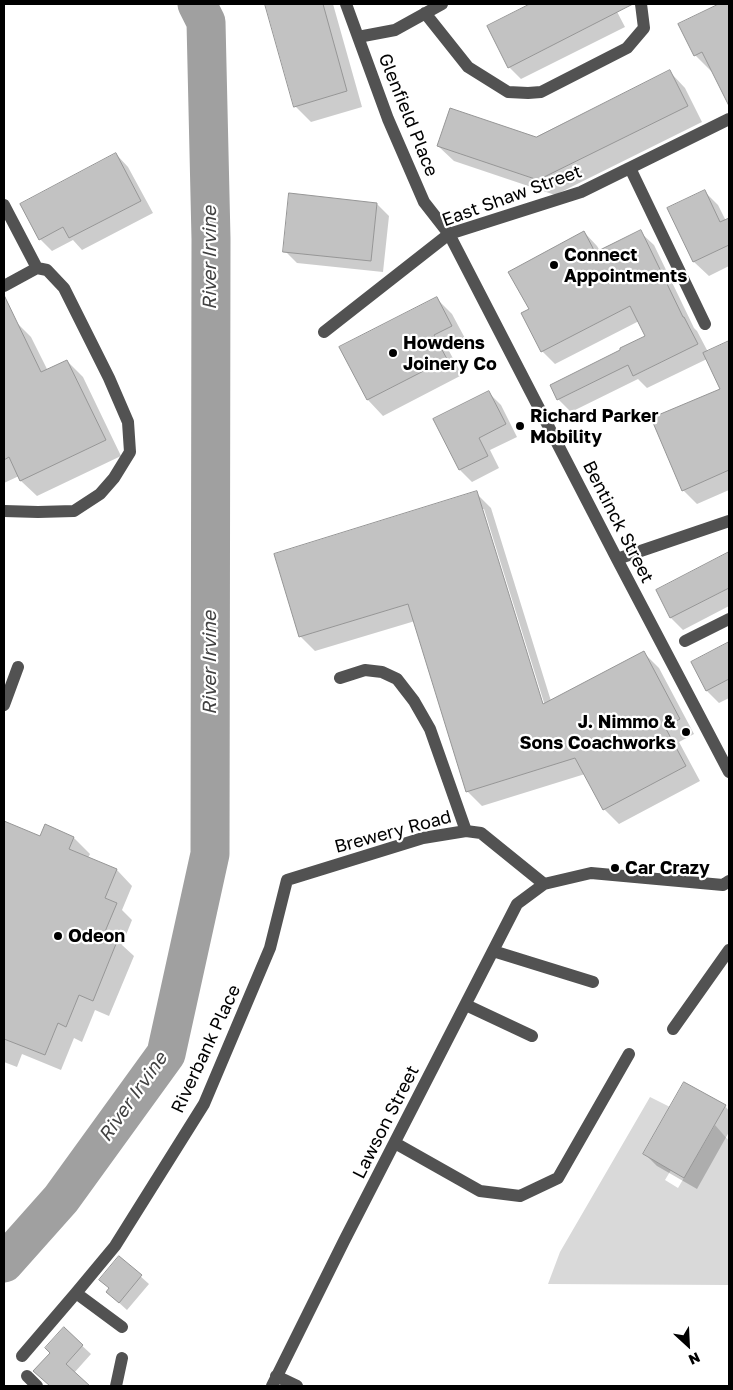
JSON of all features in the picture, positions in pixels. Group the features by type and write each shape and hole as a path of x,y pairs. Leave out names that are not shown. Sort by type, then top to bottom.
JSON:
{"street":[{"name":"Glenfield Place","path":"346,4 388,119 424,202 449,234"},
{"path":"358,37 395,30 442,4"},
{"path":"425,13 468,68 508,92 528,93 541,92 627,48 644,28 640,4"},
{"name":"East Shaw Street","path":"324,332 449,234 581,192 729,119"},
{"path":"630,168 705,324"},
{"path":"4,205 37,268"},
{"name":"Bentinck Street","path":"449,234 729,772"},
{"path":"4,286 37,268 47,270 64,288 109,378 128,422 130,452 114,478 100,494 74,511 4,512"},
{"path":"617,559 728,524"},
{"path":"686,641 729,619"},
{"path":"5,697 18,667"},
{"path":"340,678 366,670 382,672 397,679 414,701 430,729 466,831"},
{"name":"Brewery Road","path":"287,880 423,838 466,831 481,833 544,884"},
{"path":"544,884 591,873 727,887"},
{"name":"Riverbank Place","path":"22,1356 76,1294 114,1246 204,1104 270,948 287,880"},
{"name":"Lawson Street","path":"274,1381 517,904 544,884"},
{"path":"673,1029 729,950"},
{"path":"493,951 593,982"},
{"path":"466,1005 532,1036"},
{"path":"395,1143 480,1191 520,1196 558,1178 630,1054"},
{"path":"76,1294 122,1327"},
{"path":"116,1386 122,1358"},
{"path":"27,1376 37,1386"},
{"path":"274,1381 297,1386"}],"shaded area":[{"path":"650,1097 670,1107 643,1154 671,1170 665,1180 678,1188 715,1125 729,1141 729,1285 548,1284 560,1252"}],"building":[{"path":"265,4 323,4 347,91 294,107"},
{"path":"530,4 633,4 508,68 487,26"},
{"path":"719,4 729,4 729,106 702,52 694,56 678,24"},
{"path":"670,70 688,106 538,180 437,146 450,108 536,137"},
{"path":"116,153 141,201 69,238 63,227 39,240 20,204"},
{"path":"705,190 720,222 729,218 729,245 693,262 667,208"},
{"path":"289,193 377,203 371,261 283,252"},
{"path":"641,230 698,344 633,376 628,365 557,400 550,385 645,336 630,306 541,352 521,313 529,309 508,272 584,231 595,252"},
{"path":"4,295 41,372 67,360 106,440 20,481 9,457 4,460"},
{"name":"Howdens Joinery Co","path":"437,297 452,326 434,335 447,359 367,400 339,347"},
{"path":"729,341 729,470 682,491 651,418 720,389 703,353"},
{"path":"489,391 506,424 479,438 488,456 459,470 433,419"},
{"path":"477,491 543,704 644,651 680,719 665,727 686,766 603,810 575,758 466,792 408,604 299,637 274,554"},
{"path":"729,552 729,588 670,618 656,590"},
{"path":"729,642 729,679 706,691 691,662"},
{"name":"Odeon","path":"4,821 40,836 45,824 74,837 69,849 117,869 105,898 117,903 104,934 118,939 93,1001 79,995 66,1027 58,1023 45,1055 4,1039"},
{"path":"684,1082 726,1105 684,1178 643,1154"},
{"path":"119,1256 142,1275 119,1303 106,1292 109,1288 99,1280"},
{"path":"64,1327 83,1345 66,1364 90,1386 50,1386 33,1371 50,1353 45,1348"}],"waterway":[{"name":"River Irvine","path":"4,1263 61,1199 166,1054 210,854 211,239 206,22 197,4"}],"place":[{"name":"Connect Appointments","path":"554,265"},
{"name":"Howdens Joinery Co","path":"393,353"},
{"name":"Richard Parker Mobility","path":"520,426"},
{"name":"J. Nimmo & Sons Coachworks","path":"686,732"},
{"name":"Car Crazy","path":"615,868"},
{"name":"Odeon","path":"58,936"}]}
